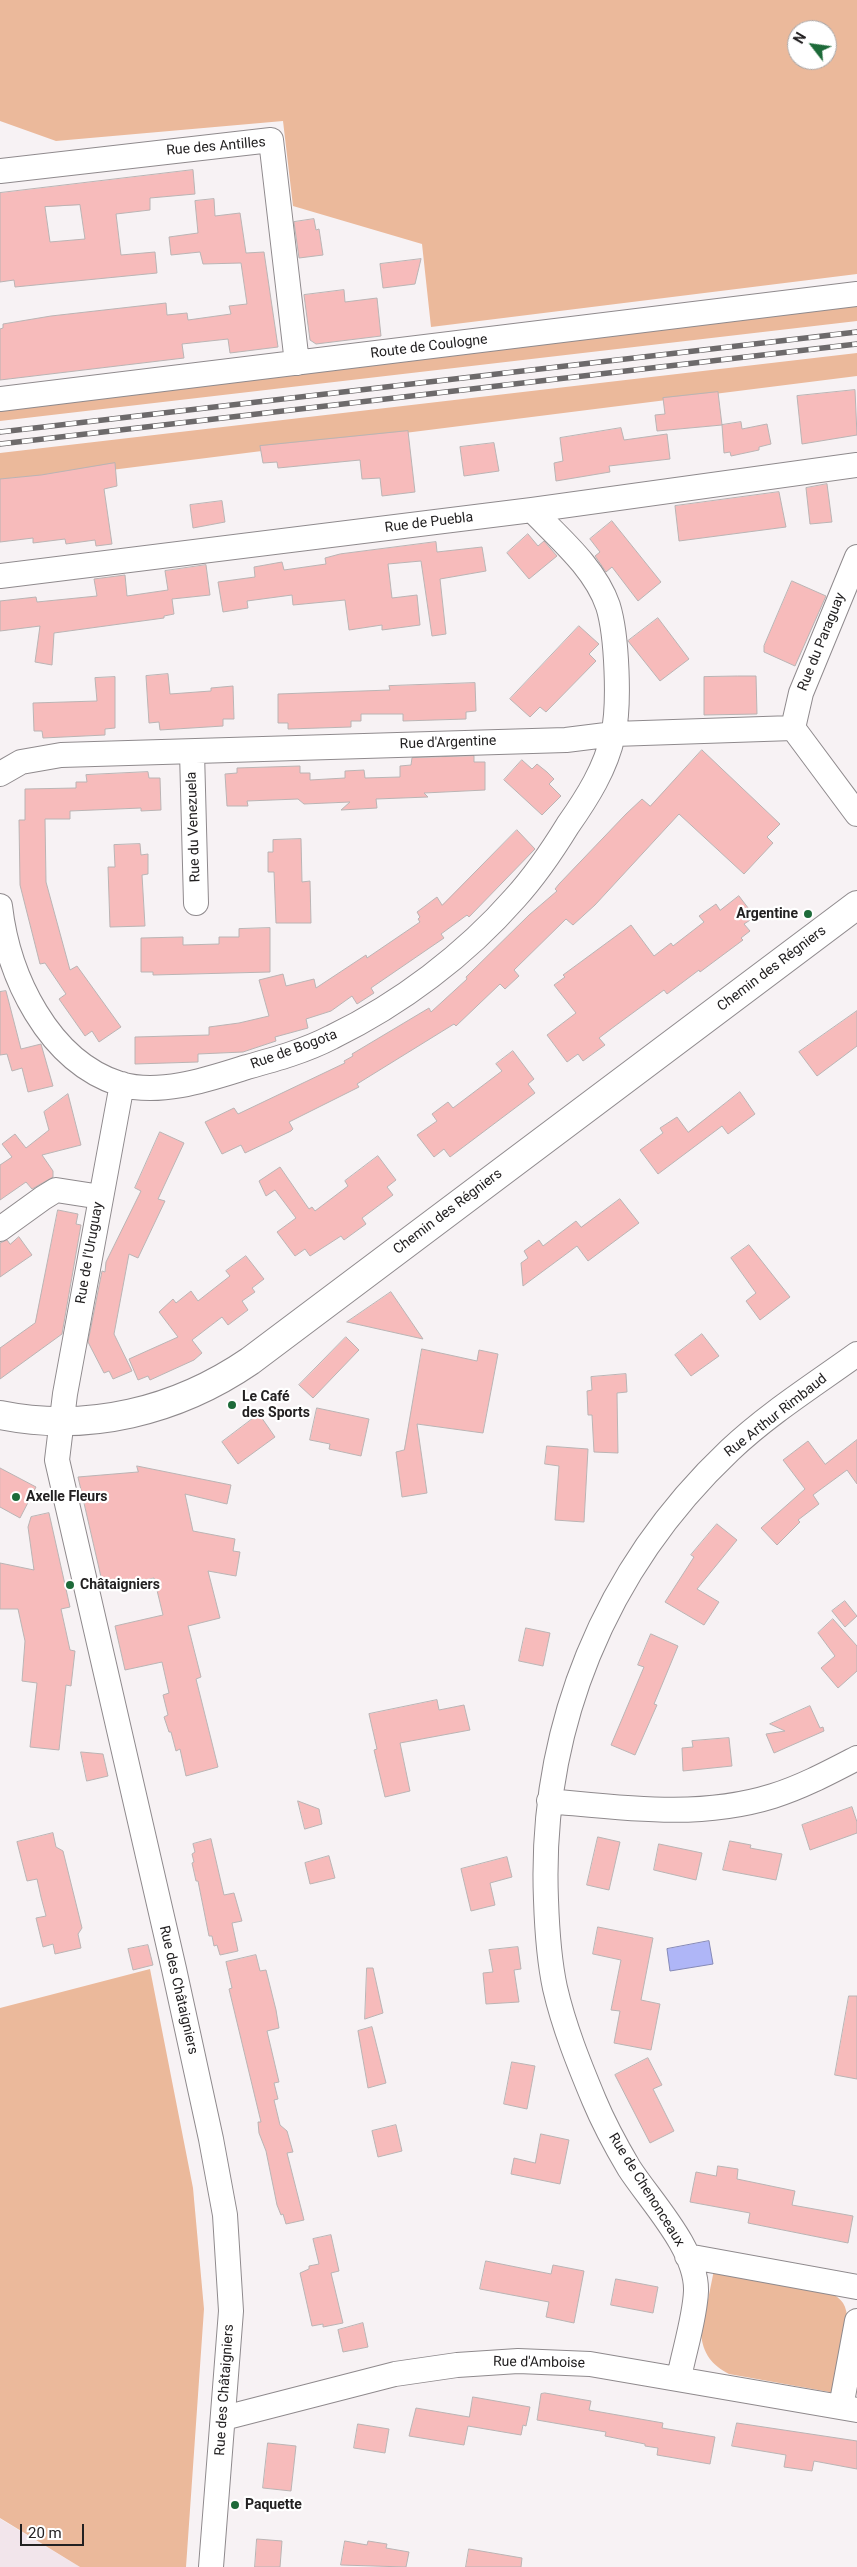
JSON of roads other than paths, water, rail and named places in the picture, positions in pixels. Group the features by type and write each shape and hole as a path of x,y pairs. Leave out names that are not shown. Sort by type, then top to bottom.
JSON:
{"main road":[{"name":"Chemin des Régniers","path":"0,1415 36,1421 60,1422 113,1417 151,1409 198,1392 231,1374 857,905"}],"street":[{"name":"Rue des Antilles","path":"0,171 271,140 297,363"},
{"name":"Route de Coulogne","path":"0,399 857,294"},
{"name":"Rue de Puebla","path":"0,576 532,510 857,466"},
{"path":"532,510 587,570 608,607 614,635 616,666 614,734"},
{"name":"Rue du Paraguay","path":"793,728 801,693 857,557"},
{"path":"793,728 857,814"},
{"name":"Rue d'Argentine","path":"0,774 11,765 46,756 566,740 614,734 793,728"},
{"name":"Rue de Bogota","path":"0,906 10,953 19,979 38,1015 52,1035 68,1051 90,1068 122,1084 150,1087 178,1085 216,1077 318,1044 350,1028 423,982 484,930 534,876 584,801 601,769 614,734"},
{"name":"Rue du Venezuela","path":"192,752 196,903"},
{"name":"Rue de l'Uruguay","path":"60,1422 122,1084"},
{"path":"0,1229 56,1190 101,1197"},
{"name":"Rue Arthur Rimbaud","path":"571,2041 555,1986 546,1915 544,1856 549,1801 562,1732 584,1664 600,1626 645,1550 682,1502 730,1450 857,1354"},
{"name":"Rue des Châtaigniers","path":"60,1422 56,1451 58,1468 177,1982 211,2139 225,2215 231,2311 211,2567"},
{"path":"549,1801 644,1810 688,1811 719,1808 755,1801 790,1790 857,1758"},
{"name":"Rue de Chenonceaux","path":"571,2041 593,2098 615,2144 687,2256 696,2290 679,2378"},
{"name":"Rue de Chenonceaux","path":"687,2256 857,2287"},
{"path":"849,2409 857,2321"},
{"name":"Rue d'Amboise","path":"224,2418 395,2374 457,2365 555,2361 590,2364 679,2378 849,2409"}],"water":[{"path":"709,1941 713,1964 670,1971 667,1949"}],"railway":[{"path":"0,432 857,332"},
{"path":"0,444 857,344"}],"place":[{"name":"Argentine","path":"808,914"},
{"name":"Le Café des Sports","path":"232,1405"},
{"name":"Axelle Fleurs","path":"16,1497"},
{"name":"Châtaigniers","path":"70,1585"},
{"name":"Paquette","path":"235,2505"}]}
